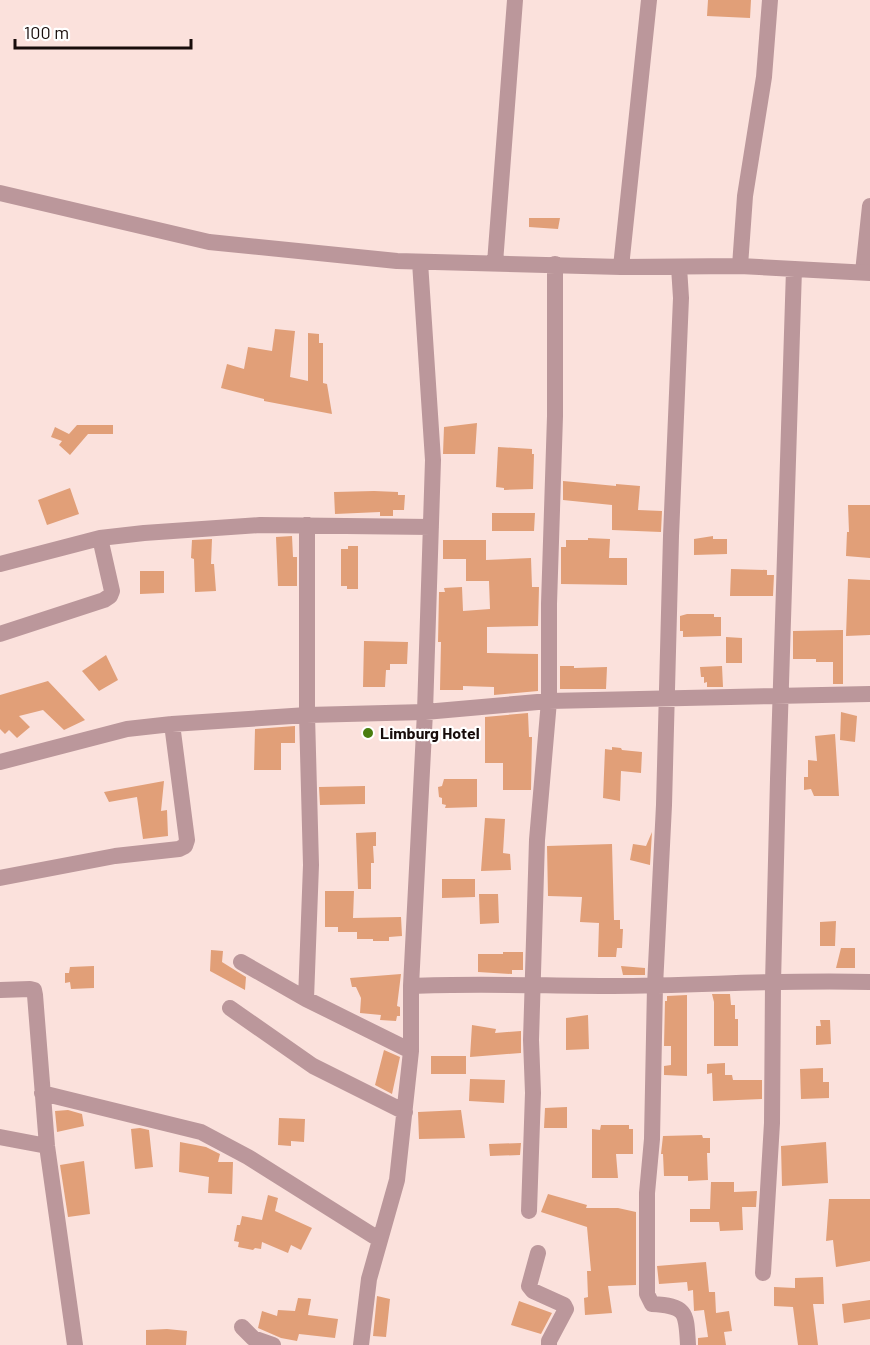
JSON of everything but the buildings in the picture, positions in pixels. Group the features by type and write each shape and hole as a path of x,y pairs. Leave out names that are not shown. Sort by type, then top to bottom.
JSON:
{"street":[{"path":"495,263 515,0"},
{"path":"621,267 649,0"},
{"path":"740,266 745,196 764,77 770,0"},
{"path":"0,193 209,242 420,262 621,267 740,266 867,272 870,206"},
{"path":"361,1345 369,1279 397,1179 411,1051 411,986 425,712 433,460 420,262"},
{"path":"529,1211 537,840 549,701 549,604 555,416 555,264"},
{"path":"679,267 681,298 670,536 664,805 655,986 652,1139 647,1193 647,1294 652,1304 672,1306 687,1318 688,1345"},
{"path":"763,1273 772,1123 780,695 794,269"},
{"path":"0,564 100,538 144,532 260,525 431,527"},
{"path":"306,999 310,865 307,525"},
{"path":"0,634 104,600 110,596 112,591 100,538"},
{"path":"0,762 127,729 172,724 307,715 425,712 549,701 870,694"},
{"path":"0,878 108,857 179,849 184,846 187,840 172,724"},
{"path":"241,962 306,999 411,1051"},
{"path":"411,986 453,984 655,986 811,980 870,982"},
{"path":"0,990 34,990 47,1146 75,1345"},
{"path":"230,1008 314,1066 405,1112"},
{"path":"42,1093 201,1132 248,1157 380,1240"},
{"path":"0,1137 47,1146"},
{"path":"538,1253 529,1286 533,1291 564,1305 566,1309 549,1345"},
{"path":"242,1327 253,1338 273,1345"}],"place":[{"name":"Limburg Hotel","path":"368,733"}]}
